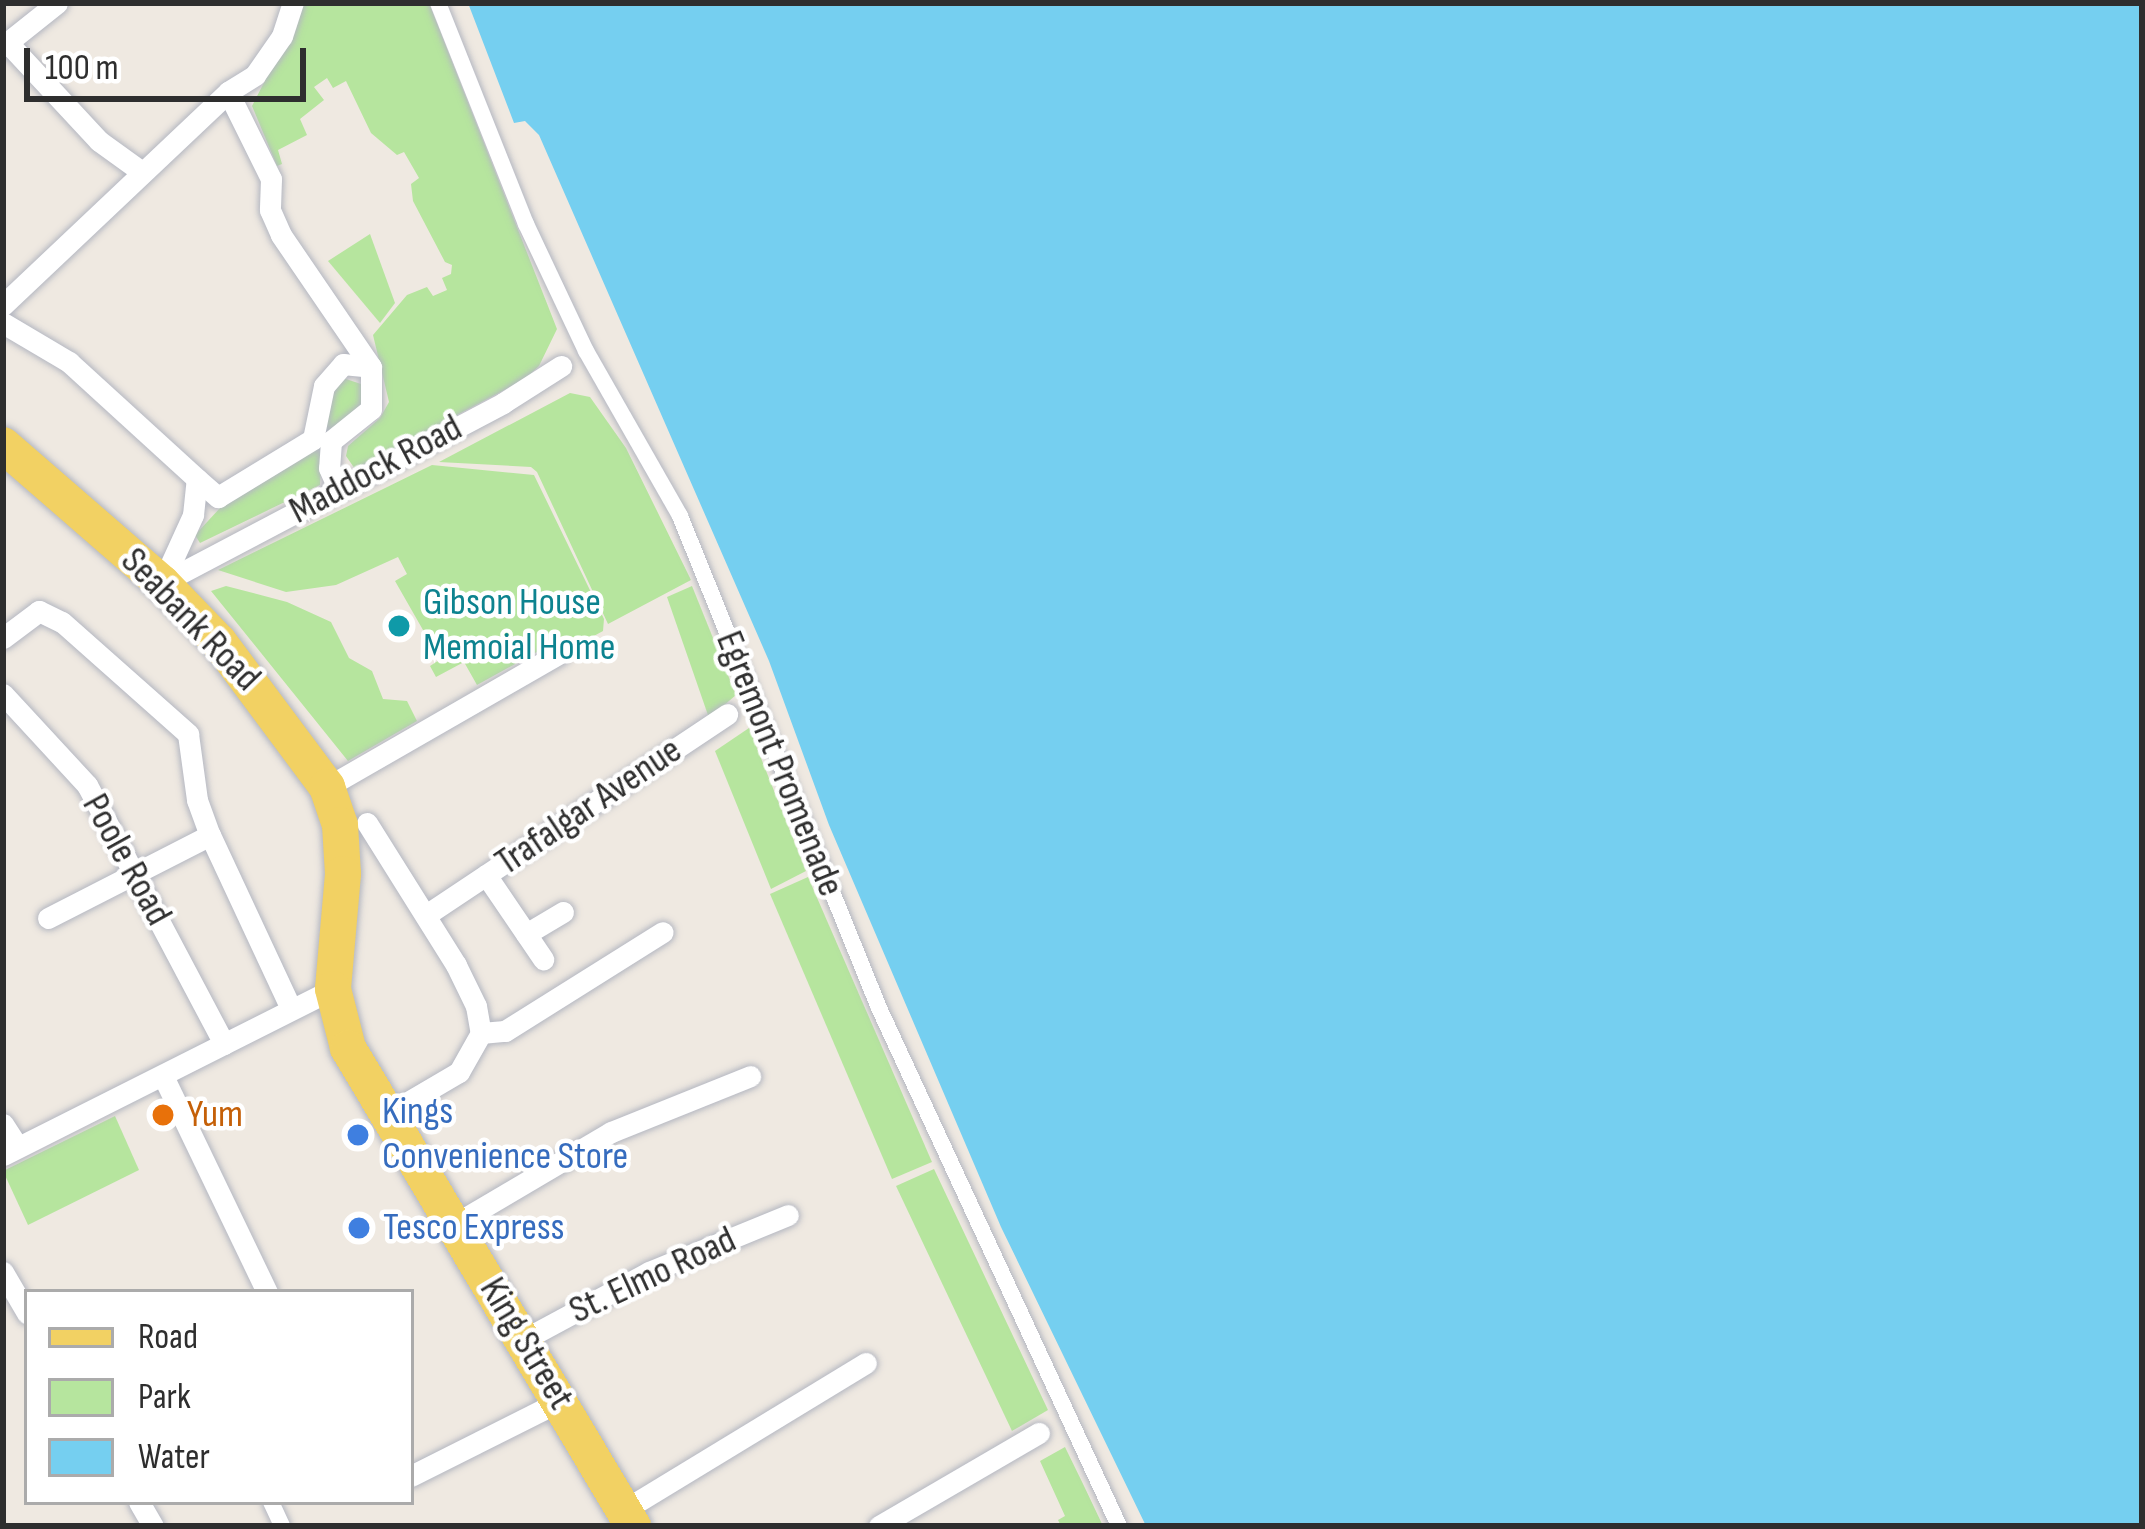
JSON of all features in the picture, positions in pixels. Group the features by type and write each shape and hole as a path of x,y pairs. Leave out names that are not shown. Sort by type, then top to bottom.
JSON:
{"main road":[{"name":"Seabank Road","path":"3,445 162,583 264,697 354,824"},
{"name":"King Street","path":"354,824 343,874 333,989 348,1048 629,1518"}],"street":[{"path":"57,3 5,44 99,141 142,172"},
{"path":"3,304 228,92 255,75 282,36 293,3"},
{"name":"Egremont Promenade","path":"438,3 526,224 586,351 672,500 879,1008 1119,1526"},
{"path":"228,92 271,178 270,210 281,235 371,367 371,409 332,441 329,468 338,488"},
{"path":"3,323 69,362 218,497 313,439 324,386 343,364 371,367"},
{"name":"Maddock Road","path":"162,583 502,403 586,351"},
{"path":"162,583 193,515 197,478"},
{"path":"3,638 38,611 62,622 188,734 197,800 210,835 291,1009"},
{"path":"327,787 560,653"},
{"name":"Poole Road","path":"3,694 87,785 224,1044"},
{"name":"Trafalgar Avenue","path":"426,915 728,714 754,702"},
{"name":"Seabank Road","path":"354,824 426,915 476,1006 482,1033"},
{"path":"48,919 210,835"},
{"path":"486,875 543,958"},
{"path":"526,934 563,912"},
{"path":"388,1113 458,1072 482,1033 505,1031 663,932"},
{"path":"3,1124 11,1151 333,989"},
{"path":"163,1076 266,1289"},
{"path":"455,1224 611,1132 750,1076"},
{"name":"St. Elmo Road","path":"521,1341 649,1272 788,1215"},
{"path":"3,1272 24,1307"},
{"path":"629,1518 866,1364"},
{"path":"414,1474 560,1401"},
{"path":"879,1526 1066,1416"}],"green space":[{"path":"305,3 429,3 557,329 539,366 525,379 355,469 346,456 348,446 380,418 389,402 373,335 407,295 427,287 433,296 447,290 442,278 451,274 452,265 445,262 413,201 411,184 419,178 404,152 397,155 371,133 346,81 333,88 327,78 314,87 324,100 300,119 307,135 278,150 282,164 277,166 252,106"},
{"path":"370,234 395,303 380,323 328,261"},
{"path":"343,378 361,384 366,401 322,440 320,485 200,543 195,535 220,508 302,459 317,442 333,388"},
{"path":"570,393 590,397 626,448 691,580 608,624 537,472 531,467 439,462"},
{"path":"432,465 534,475 604,619 603,631 570,649 564,637 477,685 464,662 436,677 430,666 453,651 445,636 431,644 395,581 407,574 398,557 336,585 286,592 218,570"},
{"path":"226,586 287,602 331,622 349,658 372,671 383,699 407,701 417,721 348,761 211,591"},
{"path":"692,586 736,695 709,718 667,597"},
{"path":"749,728 806,871 771,889 715,751"},
{"path":"808,877 932,1162 892,1179 770,894"},
{"path":"115,1116 139,1170 28,1225 3,1171"},
{"path":"934,1169 1048,1410 1012,1431 896,1186"},
{"path":"1065,1447 1103,1526 1061,1526 1058,1520 1065,1516 1040,1461"}],"water":[{"path":"468,3 2142,3 2142,1526 1146,1526 1001,1227 829,825 769,661 539,135 525,121 514,123"}],"place":[{"name":"Gibson House Memoial Home","path":"399,626"},
{"name":"Yum","path":"163,1115"},
{"name":"Kings Convenience Store","path":"358,1135"},
{"name":"Tesco Express","path":"359,1228"}]}
